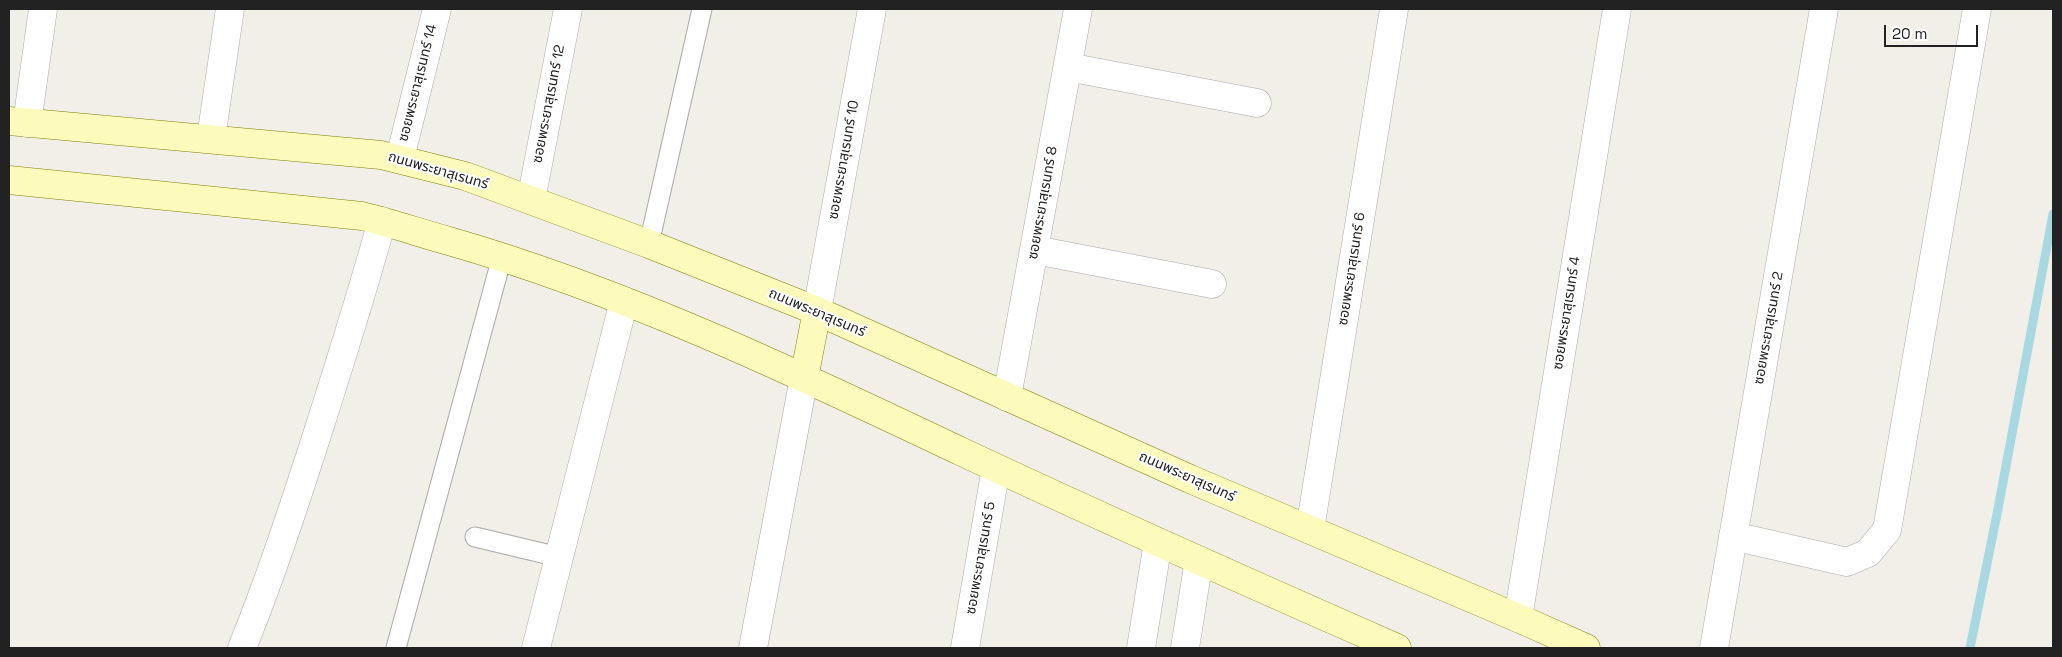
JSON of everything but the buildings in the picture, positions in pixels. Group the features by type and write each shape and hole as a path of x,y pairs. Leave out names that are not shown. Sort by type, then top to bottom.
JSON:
{"street":[{"path":"18,122 43,9"},
{"path":"211,138 230,9"},
{"name":"ซอยพระยาสุเรนทร์ 14","path":"400,158 437,9"},
{"name":"ซอยพระยาสุเรนทร์ 12","path":"531,200 568,9"},
{"name":"ซอยพระยาสุเรนทร์ 10","path":"817,311 872,9"},
{"name":"ซอยพระยาสุเรนทร์ 8","path":"1007,397 1078,9"},
{"name":"ซอยพระยาสุเรนทร์ 6","path":"1310,529 1394,9"},
{"name":"ซอยพระยาสุเรนทร์ 4","path":"1518,618 1616,9"},
{"name":"ซอยพระยาสุเรนทร์ 2","path":"1714,648 1824,9"},
{"path":"1733,536 1847,562 1868,554 1887,530 1977,9"},
{"path":"1068,67 1257,104"},
{"name":"ถนนพระยาสุเรนทร์","path":"18,122 211,138 400,158 465,176 649,244 817,311 1190,479 1586,648"},
{"path":"9,180 362,216 502,257 624,301 804,378 1158,542 1398,648"},
{"path":"242,648 261,602 287,526 361,298 382,221"},
{"path":"1035,250 1212,284"},
{"path":"536,648 624,301"},
{"path":"753,648 817,311"},
{"name":"ซอยพระยาสุเรนทร์ 5","path":"965,648 996,468"},
{"path":"1141,648 1158,542"},
{"path":"1185,648 1200,560"}],"lane":[{"path":"649,244 702,9"},
{"path":"396,648 502,257"},
{"path":"475,537 559,557"}],"waterway":[{"path":"1970,648 2053,214"}]}
